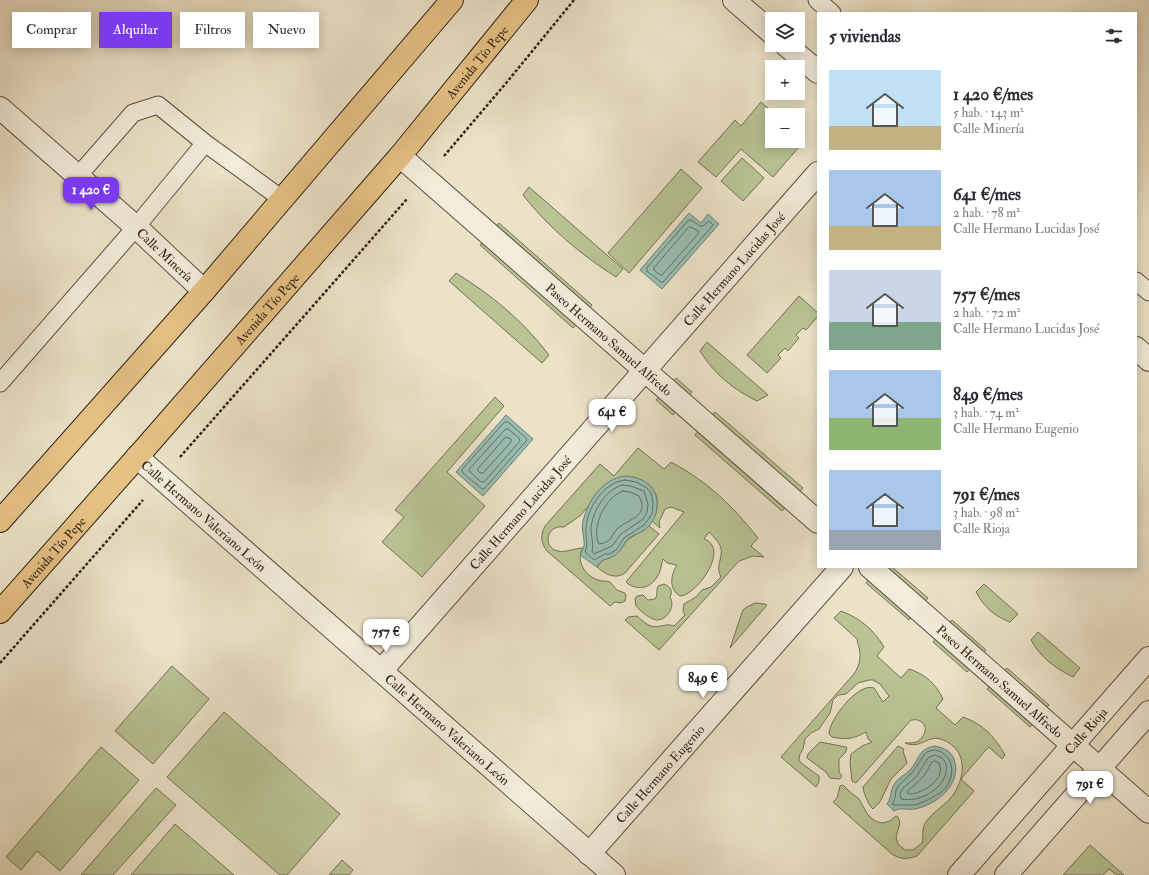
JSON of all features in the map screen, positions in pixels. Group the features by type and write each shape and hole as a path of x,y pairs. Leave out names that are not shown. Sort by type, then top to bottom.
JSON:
{"main road":[{"path":"0,521 204,290 452,0"},
{"name":"Avenida Tío Pepe","path":"0,612 400,156 528,0"}],"street":[{"path":"734,0 765,27"},
{"path":"794,52 817,71"},
{"name":"Calle Minería","path":"0,108 136,227 204,290"},
{"name":"Paseo Hermano Samuel Alfredo","path":"400,156 817,521"},
{"name":"Calle Hermano Lucidas José","path":"381,671 817,174"},
{"path":"1137,349 1149,360"},
{"name":"Calle Hermano Valeriano León","path":"137,457 614,875"},
{"name":"Calle Hermano Eugenio","path":"589,854 841,568"},
{"name":"Paseo Hermano Samuel Alfredo","path":"871,568 1149,812"},
{"name":"Calle Rioja","path":"959,875 1149,658"},
{"path":"1006,875 1149,712"}],"lane":[{"path":"817,0 831,12"},
{"path":"78,176 133,113 158,105 205,143 282,199"},
{"path":"0,382 136,227 205,143"},
{"path":"1137,282 1149,292"}],"path":[{"path":"0,664 425,178 507,82 574,0"}],"green space":[{"path":"761,102 768,108 765,108 765,148 798,148 773,177 741,149 716,177 698,162 735,120 741,126"},
{"path":"742,158 764,178 743,201 721,181"},
{"path":"681,169 702,188 629,273 608,253"},
{"path":"529,187 623,269 616,277 578,250 543,218 523,195"},
{"path":"499,223 592,305 573,328 480,245"},
{"path":"456,273 495,300 539,342 549,355 542,363 449,281"},
{"path":"799,296 817,312 817,317 806,330 803,328 796,335 799,338 788,351 785,348 778,355 781,358 767,373 747,355"},
{"path":"707,342 768,395 757,401 740,392 718,374 700,351"},
{"path":"676,378 692,392 673,415 656,400"},
{"path":"495,397 504,406 447,472 485,506 422,577 382,542 404,517 395,510"},
{"path":"715,412 803,488 782,511 695,435"},
{"path":"638,448 664,469 671,462 697,478 719,495 739,515 758,538 751,546 764,557 753,556 739,561 659,650 625,620 628,617 637,616 650,626 674,626 685,615 683,611 684,604 696,597 702,590 711,587 721,577 719,573 719,566 721,548 709,532 704,539 711,544 714,552 712,561 702,580 687,594 680,596 676,593 672,585 672,577 677,565 667,563 663,559 659,573 651,584 638,588 634,587 626,582 684,512 671,507 665,509 659,522 660,528 652,521 656,513 657,506 655,493 647,483 632,477 593,498 581,515 564,527 553,529 550,532 548,541 553,549 558,551 583,548 580,558 585,571 593,578 600,581 610,582 617,590 625,593 625,601 621,603 615,602 610,606 547,551 543,545 542,539 542,533 545,526 600,464 614,476"},
{"path":"649,526 659,534 625,573 614,576 603,572 597,567 603,560 610,558 620,551 627,540"},
{"path":"878,568 893,568 928,598 909,620 866,583"},
{"path":"664,584 670,588 671,591 670,597 672,604 670,612 664,618 654,620 636,606 635,599 637,596 643,595 648,600 655,599 658,586"},
{"path":"984,584 1018,614 1010,622 994,614 986,607 979,597 976,592"},
{"path":"755,603 767,605 730,648 743,610"},
{"path":"841,611 866,625 876,635 884,647 877,656 901,678 909,669 925,677 933,684 943,699 936,708 955,725 963,717 977,723 993,737 1005,755 1002,759 989,747 985,751 961,779 974,791 917,856 904,858 892,854 833,802 837,798 840,786 843,785 859,799 868,815 875,821 882,823 890,821 896,816 898,817 900,823 896,837 898,844 905,850 913,850 922,843 924,827 928,819 950,799 959,783 962,775 961,758 951,745 938,738 933,738 911,745 905,743 916,742 925,732 925,726 918,720 911,720 856,783 852,781 850,763 851,754 862,746 872,742 868,739 866,732 850,738 832,737 829,734 830,728 839,712 853,696 860,691 867,688 874,688 883,702 889,696 880,684 873,680 869,680 858,683 846,694 838,695 833,700 830,713 819,729 811,733 805,739 799,760 819,776 819,782 816,787 781,757 853,675 858,667 860,650 858,640 834,618"},
{"path":"952,620 986,650 967,672 933,642"},
{"path":"1038,632 1080,668 1073,677 1054,666 1039,652 1031,640"},
{"path":"172,666 209,699 153,764 115,731"},
{"path":"1007,668 1049,705 1030,727 987,689"},
{"path":"224,712 340,814 287,875 280,875 167,777"},
{"path":"820,742 847,748 845,753 839,759 839,772 842,776 840,779 830,778 826,772 807,758 808,754"},
{"path":"898,746 904,749 903,751 907,763 891,779 880,802 873,809 866,799 863,787"},
{"path":"101,747 139,780 60,871 37,851 21,870 6,857"},
{"path":"156,788 176,805 113,875 81,875"},
{"path":"175,824 234,875 131,875"},
{"path":"1090,845 1124,875 1117,875 1109,869 1103,875 1063,875"},
{"path":"342,860 353,870 349,875 329,875"}],"water":[{"path":"689,213 701,223 708,214 719,224 662,289 640,270"},
{"path":"506,415 533,439 483,496 456,472"},
{"path":"625,476 643,480 650,485 655,493 657,503 656,514 651,524 647,528 629,538 620,551 611,557 602,560 597,567 580,555 584,546 583,521 585,513 592,499 603,486 609,481"},
{"path":"935,746 947,750 954,759 956,768 955,777 951,785 939,798 923,807 894,811 887,804 895,783 913,767 922,752 929,747"}]}
